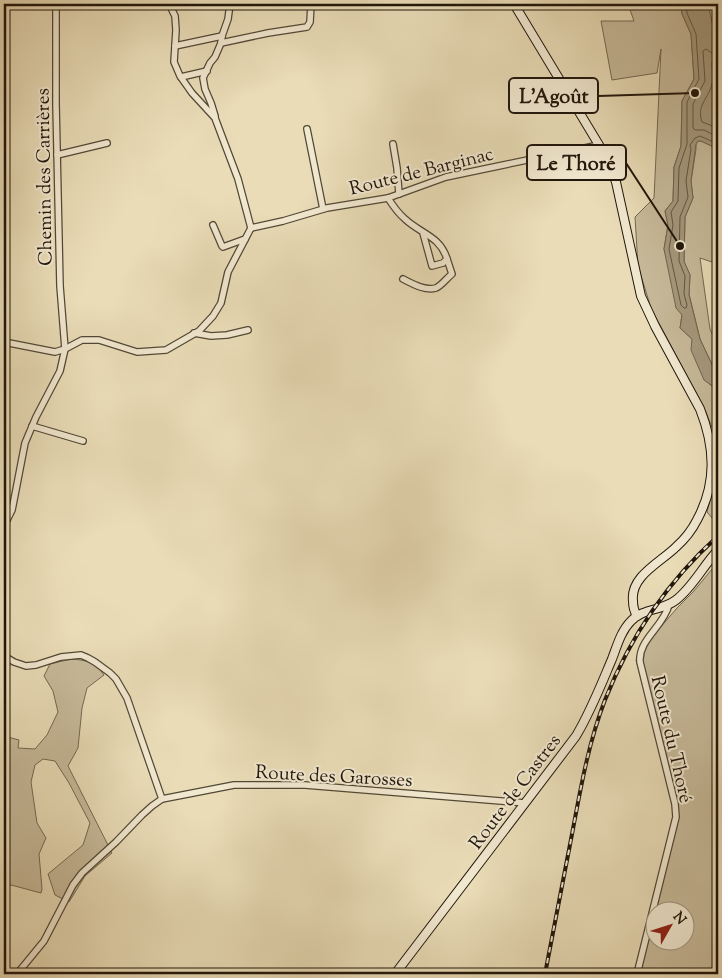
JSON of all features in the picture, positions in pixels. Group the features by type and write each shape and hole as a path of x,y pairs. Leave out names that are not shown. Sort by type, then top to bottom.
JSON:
{"street":[{"name":"Chemin des Carrières","path":"4,526 12,510 25,443 60,371 65,349 60,286 56,4"},
{"path":"169,4 175,16 174,62 181,77 215,118"},
{"path":"4,342 55,352 82,340 99,340 137,352 166,350 199,331 213,316 221,303 228,272 250,228 238,179 215,118 203,78 221,44 230,4"},
{"path":"221,44 307,26 310,22 311,4"},
{"path":"514,4 610,166 616,182 641,296 700,409 708,431 712,451 712,475 707,498 688,534 678,546 650,568 635,587 632,598 637,616 669,604 682,594 718,550"},
{"path":"175,46 222,36"},
{"path":"181,77 208,71"},
{"path":"307,129 323,209"},
{"path":"57,155 107,143"},
{"path":"393,144 399,194"},
{"name":"Route de Barginac","path":"250,228 283,221 323,209 388,198 446,177 599,146"},
{"path":"388,198 394,209 406,220 438,242 444,249 452,274 437,287 425,288 403,280"},
{"path":"213,225 223,247 245,239"},
{"path":"423,232 432,266 443,263 447,259"},
{"path":"194,334 227,335 248,330"},
{"path":"32,426 83,441"},
{"name":"Route du Thoré","path":"637,974 676,817 676,804 639,657 642,647 663,620 669,604"},
{"name":"Route de Castres","path":"395,974 576,736 589,713 620,639 637,616"},
{"path":"4,656 26,666 61,658 81,656 95,662 110,673 128,698 162,799"},
{"name":"Route des Garosses","path":"16,974 44,941 73,885 82,874 142,815 162,799 234,785 305,785 525,803"}],"shaded area":[{"path":"628,4 681,4 682,14 691,34 694,79 682,101 681,146 674,167 673,201 665,211 668,225 664,249 682,315 680,328 692,339 704,379 714,388 718,396 718,525 707,512 716,479 716,438 706,412 651,308 638,266 635,217 654,198 661,49 657,73 612,80 601,21 634,21"},
{"path":"708,4 718,4 718,89 716,90 717,45"},
{"path":"698,141 718,149 718,264 700,258 710,329 718,347 718,376 700,339 689,294 690,275 684,262 685,217 693,198 691,181"},
{"path":"718,562 718,974 636,974 644,942 644,950 694,950 694,900 655,900 674,824 675,808 636,660 677,608"},
{"path":"71,659 90,662 104,675 87,688 82,708 78,748 68,766 112,853 85,876 69,902 55,895 48,874 83,845 90,823 55,761 43,759 35,765 31,782 37,823 46,838 39,854 41,893 11,885 4,888 4,736 19,740 18,748 35,749 47,735 58,712 53,691 44,676 50,664"}],"water":[{"path":"681,4 708,4 717,45 718,149 701,141 698,141 696,144 691,181 693,198 685,217 684,261 690,275 689,295 700,339 718,376 718,396 714,387 704,380 691,350 692,339 680,328 682,315 676,308 664,249 668,225 665,211 673,201 674,167 681,146 682,101 694,79 691,34 682,14"}],"railway":[{"path":"545,974 586,764 594,731 605,700 626,654 652,611 683,572 718,536"}],"place":[{"name":"L'Agoût","path":"695,93"},
{"name":"Le Thoré","path":"680,246"}]}
